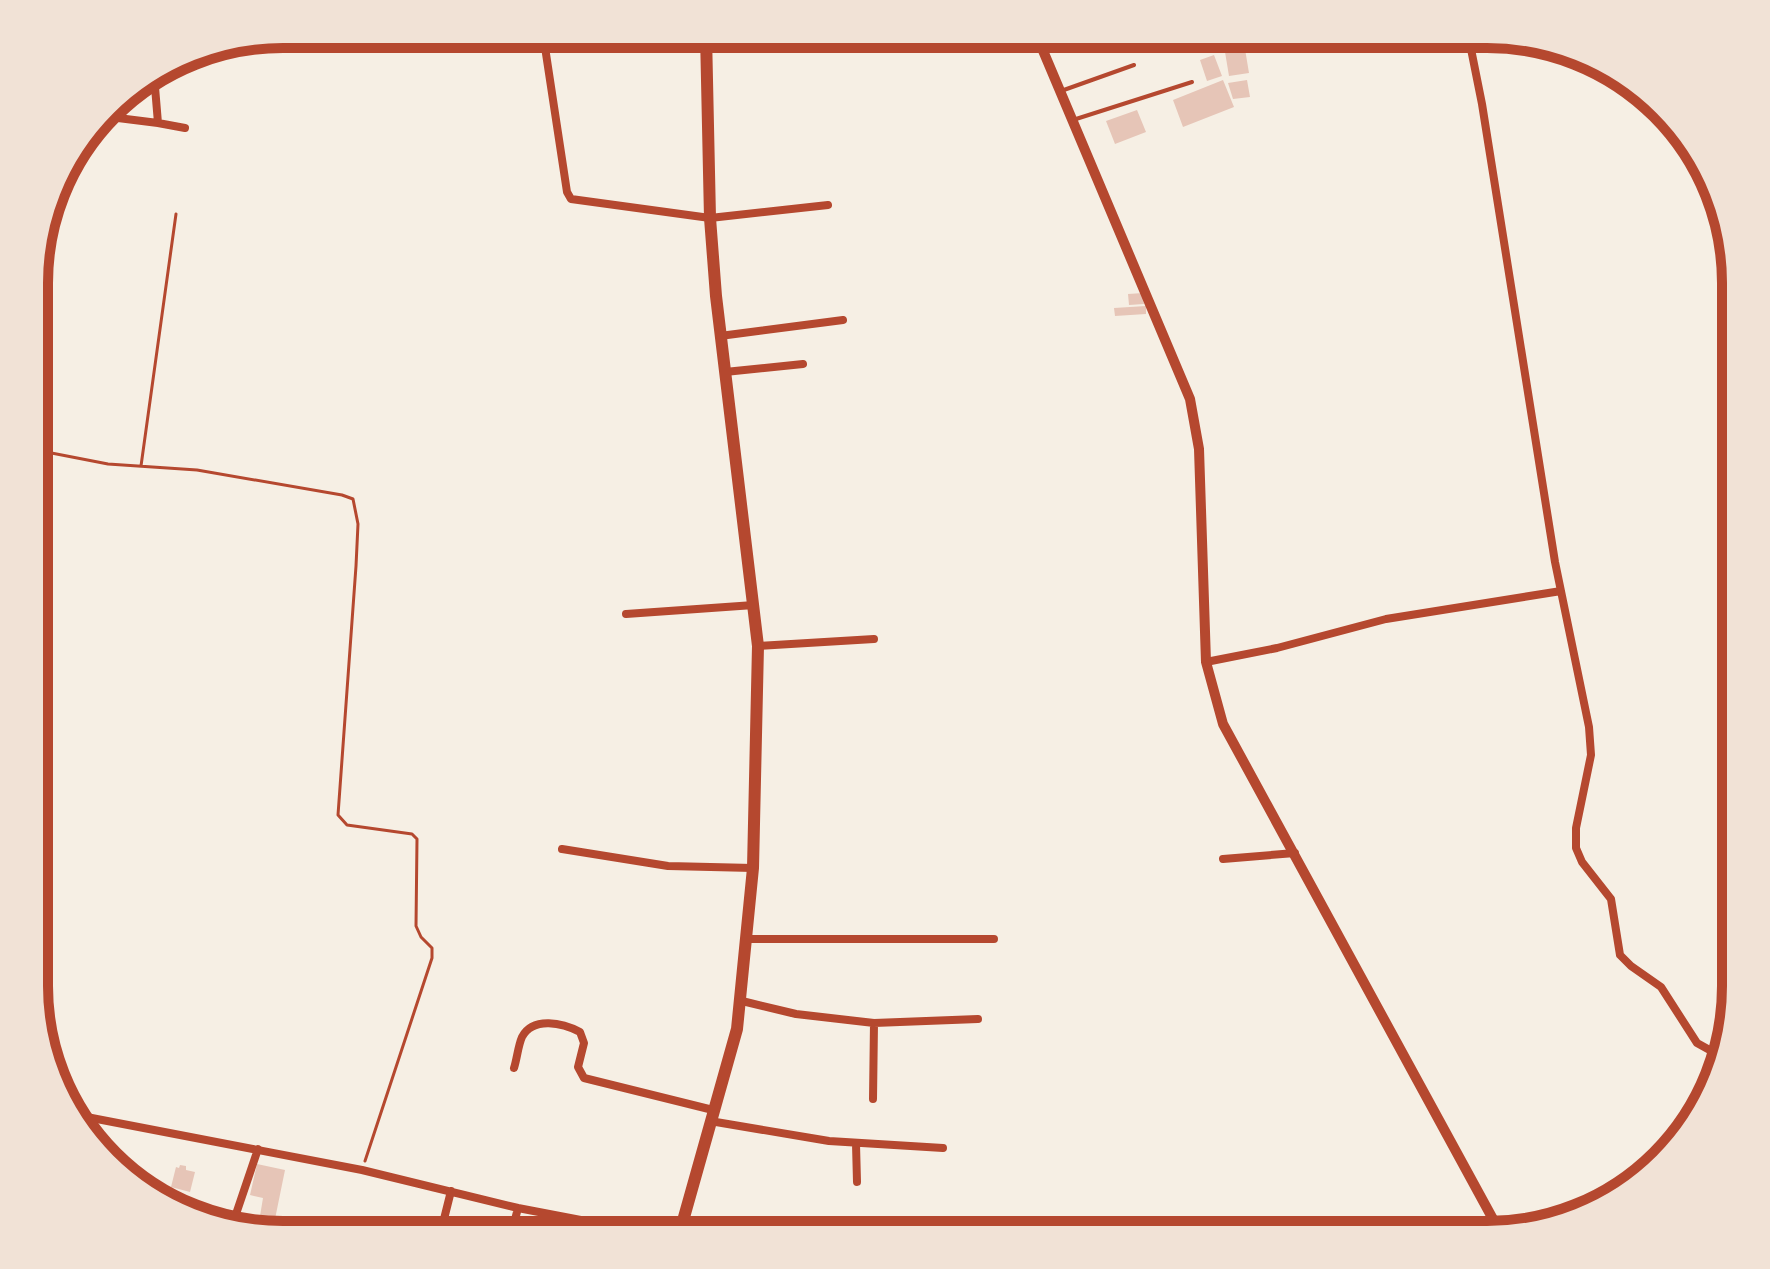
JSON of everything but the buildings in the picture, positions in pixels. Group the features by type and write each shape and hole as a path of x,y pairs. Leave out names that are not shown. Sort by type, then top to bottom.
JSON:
{"main road":[{"path":"683,1220 737,1029 742,1001 753,868 758,646 720,336 710,218 706,49"}],"street":[{"path":"545,49 570,198 710,218 828,205"},
{"path":"1042,49 1190,399 1199,449 1206,662 1223,724 1494,1221"},
{"path":"1471,49 1561,591 1588,722 1591,748 1576,828 1576,848 1582,862 1611,899 1620,955 1661,987 1697,1043 1712,1052"},
{"path":"155,86 158,123"},
{"path":"116,118 185,128"},
{"path":"720,336 843,320"},
{"path":"725,372 803,364"},
{"path":"1206,662 1290,645 1386,619 1561,591"},
{"path":"626,614 754,605"},
{"path":"758,646 874,639"},
{"path":"562,849 668,866 753,868"},
{"path":"1223,859 1295,853"},
{"path":"746,939 994,939"},
{"path":"742,1001 796,1014 874,1023 978,1019"},
{"path":"873,1099 874,1023"},
{"path":"514,1068 522,1038 530,1027 536,1024 570,1027 580,1032 584,1043 578,1067 584,1078 711,1116 829,1141 943,1148"},
{"path":"88,1117 362,1170 582,1220"},
{"path":"856,1144 857,1182"},
{"path":"235,1216 258,1149"},
{"path":"444,1220 451,1191"},
{"path":"515,1220 518,1208"}],"lane":[{"path":"1060,91 1134,65"},
{"path":"1071,121 1192,82"}],"path":[{"path":"141,466 176,214"},
{"path":"48,452 108,464 197,470 353,499 356,507 356,566 338,815 347,825 412,834 417,839 416,926 421,937 432,948 432,958 362,1170"}]}
